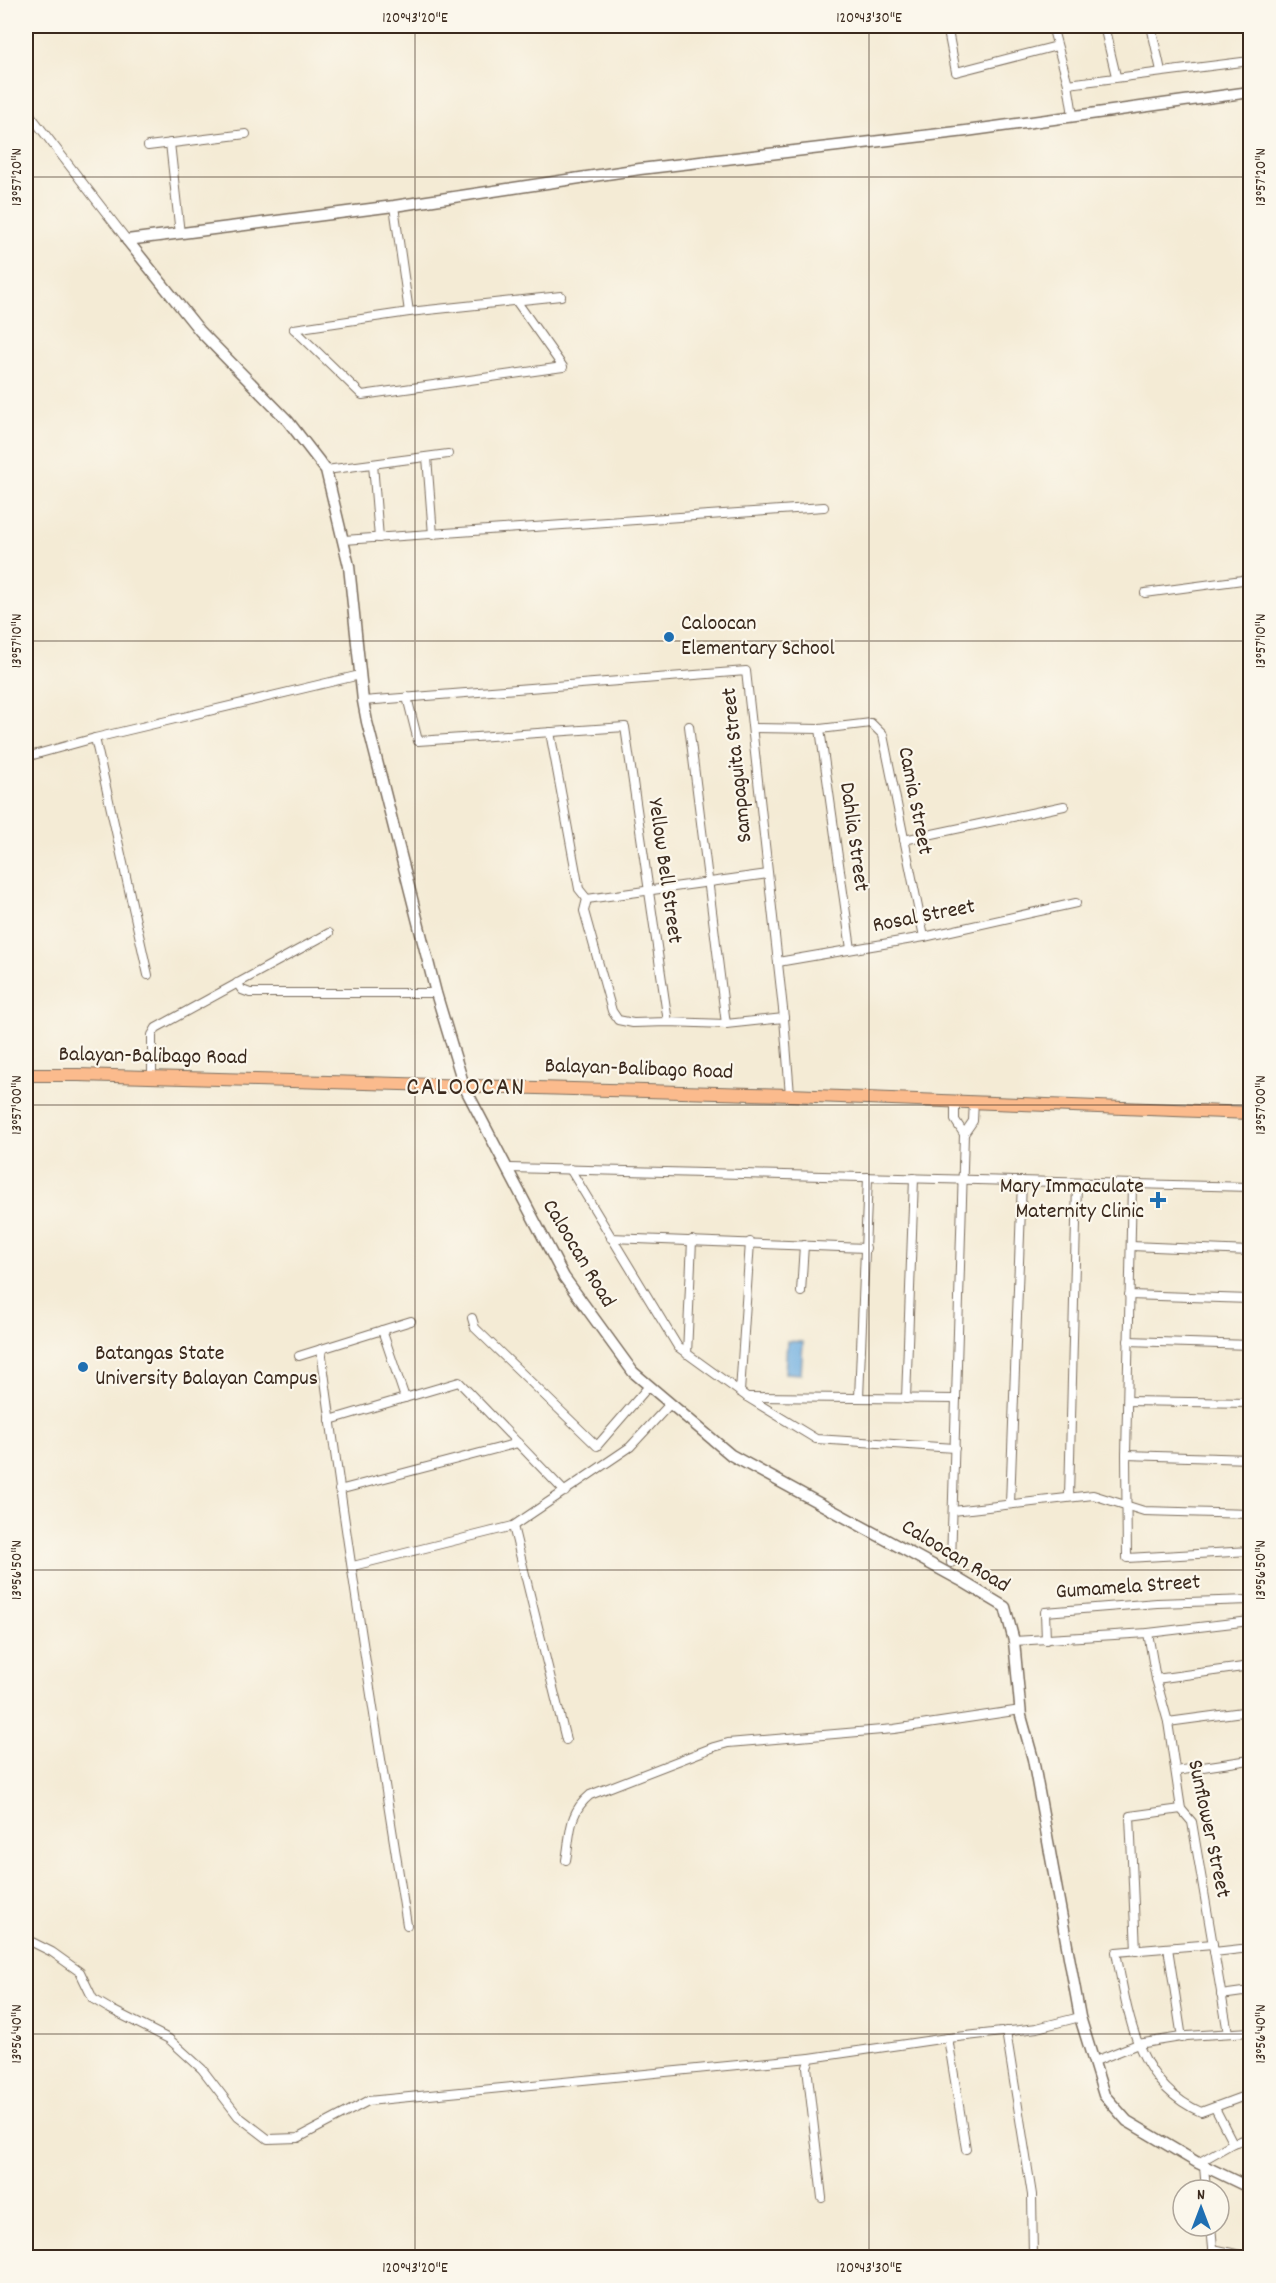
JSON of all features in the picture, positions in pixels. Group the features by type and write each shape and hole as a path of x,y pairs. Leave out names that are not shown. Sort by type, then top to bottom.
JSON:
{"main road":[{"name":"Balayan-Balibago Road","path":"26,1075 790,1095 1251,1113"}],"street":[{"path":"947,26 956,72 1057,45"},
{"path":"1052,26 1068,84 1073,115"},
{"path":"1104,26 1116,76"},
{"path":"1154,26 1161,70"},
{"path":"1068,84 1161,70 1251,61"},
{"path":"127,240 394,206 640,169 966,131 1251,92"},
{"path":"26,105 31,116 200,331 288,421 326,470 447,454"},
{"path":"148,146 246,134"},
{"path":"170,143 180,234"},
{"path":"394,206 409,312"},
{"path":"517,302 563,367 362,395 294,328 409,312 561,296"},
{"path":"427,457 433,535"},
{"path":"373,464 379,538"},
{"name":"Caloocan Road","path":"326,470 349,566 363,701 436,993 464,1086 564,1277 633,1372 731,1455 1005,1607 1014,1641 1021,1710 1033,1760 1080,2017 1104,2095 1127,2121 1201,2165 1251,2188"},
{"path":"344,540 824,507"},
{"path":"1145,593 1251,579"},
{"name":"Sampaguita Street","path":"363,701 746,671 784,1018 790,1095"},
{"path":"26,757 95,738 360,675"},
{"path":"407,697 418,741 550,732 579,889 586,899 584,911 612,1011 618,1020 633,1023 726,1024 784,1018"},
{"name":"Camia Street","path":"753,728 820,729 871,723 883,735 924,937"},
{"path":"689,726 726,1024"},
{"name":"Yellow Bell Street","path":"550,732 625,727 668,1022"},
{"name":"Dahlia Street","path":"820,729 851,949"},
{"path":"95,738 148,975"},
{"path":"904,840 1064,806"},
{"path":"586,899 768,874"},
{"name":"Rosal Street","path":"778,962 924,937 1076,903"},
{"path":"152,1077 152,1035 156,1028 329,933"},
{"path":"237,983 242,990 250,993 436,993"},
{"path":"955,1101 955,1120 964,1134"},
{"path":"951,1563 964,1134 973,1120 974,1101"},
{"path":"510,1168 1251,1187"},
{"path":"570,1169 678,1347 687,1354 743,1394 816,1440 955,1448"},
{"path":"859,1398 868,1177"},
{"path":"906,1399 914,1178"},
{"path":"1010,1504 1022,1181"},
{"path":"1069,1497 1077,1182"},
{"path":"1132,1184 1126,1455 1127,1558 1251,1551"},
{"path":"611,1238 866,1248"},
{"path":"687,1354 692,1240"},
{"path":"743,1394 750,1242"},
{"path":"801,1292 804,1245"},
{"path":"1131,1246 1251,1251"},
{"path":"1129,1295 1251,1299"},
{"path":"472,1318 475,1328 597,1446 649,1386"},
{"path":"298,1356 411,1321"},
{"path":"382,1330 405,1398"},
{"path":"1128,1341 1251,1345"},
{"path":"321,1349 339,1490 353,1566 365,1659 407,1925"},
{"path":"330,1420 459,1382 564,1492"},
{"path":"743,1394 956,1399"},
{"path":"1128,1401 1251,1403"},
{"path":"353,1566 513,1526 630,1447 670,1404"},
{"path":"339,1490 518,1443"},
{"path":"1126,1455 1251,1459"},
{"path":"952,1511 1093,1496 1144,1511 1251,1514"},
{"path":"513,1526 566,1740"},
{"name":"Gumamela Street","path":"1046,1640 1045,1612 1157,1603 1251,1600"},
{"path":"1014,1641 1148,1633 1251,1621"},
{"name":"Sunflower Street","path":"1148,1633 1156,1679 1168,1722 1181,1809 1192,1822 1228,2033"},
{"path":"1156,1679 1251,1666"},
{"path":"566,1860 574,1814 579,1804 590,1795 714,1747 728,1743 894,1729 1021,1710"},
{"path":"1168,1722 1251,1711"},
{"path":"1176,1771 1251,1760"},
{"path":"1136,1951 1130,1816 1181,1809"},
{"path":"32,1942 52,1952 80,1972 93,1999 170,2039 202,2069 238,2116 268,2139 298,2138 368,2101 810,2058 1037,2028 1080,2017"},
{"path":"1168,1948 1182,2038"},
{"path":"1251,1948 1168,1948 1116,1952 1130,2025 1152,2072 1170,2093 1201,2112 1251,2094"},
{"path":"1221,1995 1251,1991"},
{"path":"1006,2031 1032,2195 1033,2258"},
{"path":"1095,2061 1138,2044 1251,2032"},
{"path":"948,2038 966,2149"},
{"path":"810,2058 807,2067 822,2198"},
{"path":"1215,2108 1233,2143"},
{"path":"1204,2178 1201,2165 1233,2143 1251,2138"},
{"path":"1212,2238 1214,2253 1251,2257"}],"water":[{"path":"787,1341 803,1342 801,1374 785,1373"}],"place":[{"name":"Caloocan Elementary School","path":"669,637"},
{"name":"Mary Immaculate Maternity Clinic","path":"1158,1200"},
{"name":"Batangas State University Balayan Campus","path":"83,1367"}],"district":[{"name":"CALOOCAN","path":"466,1088"}]}
